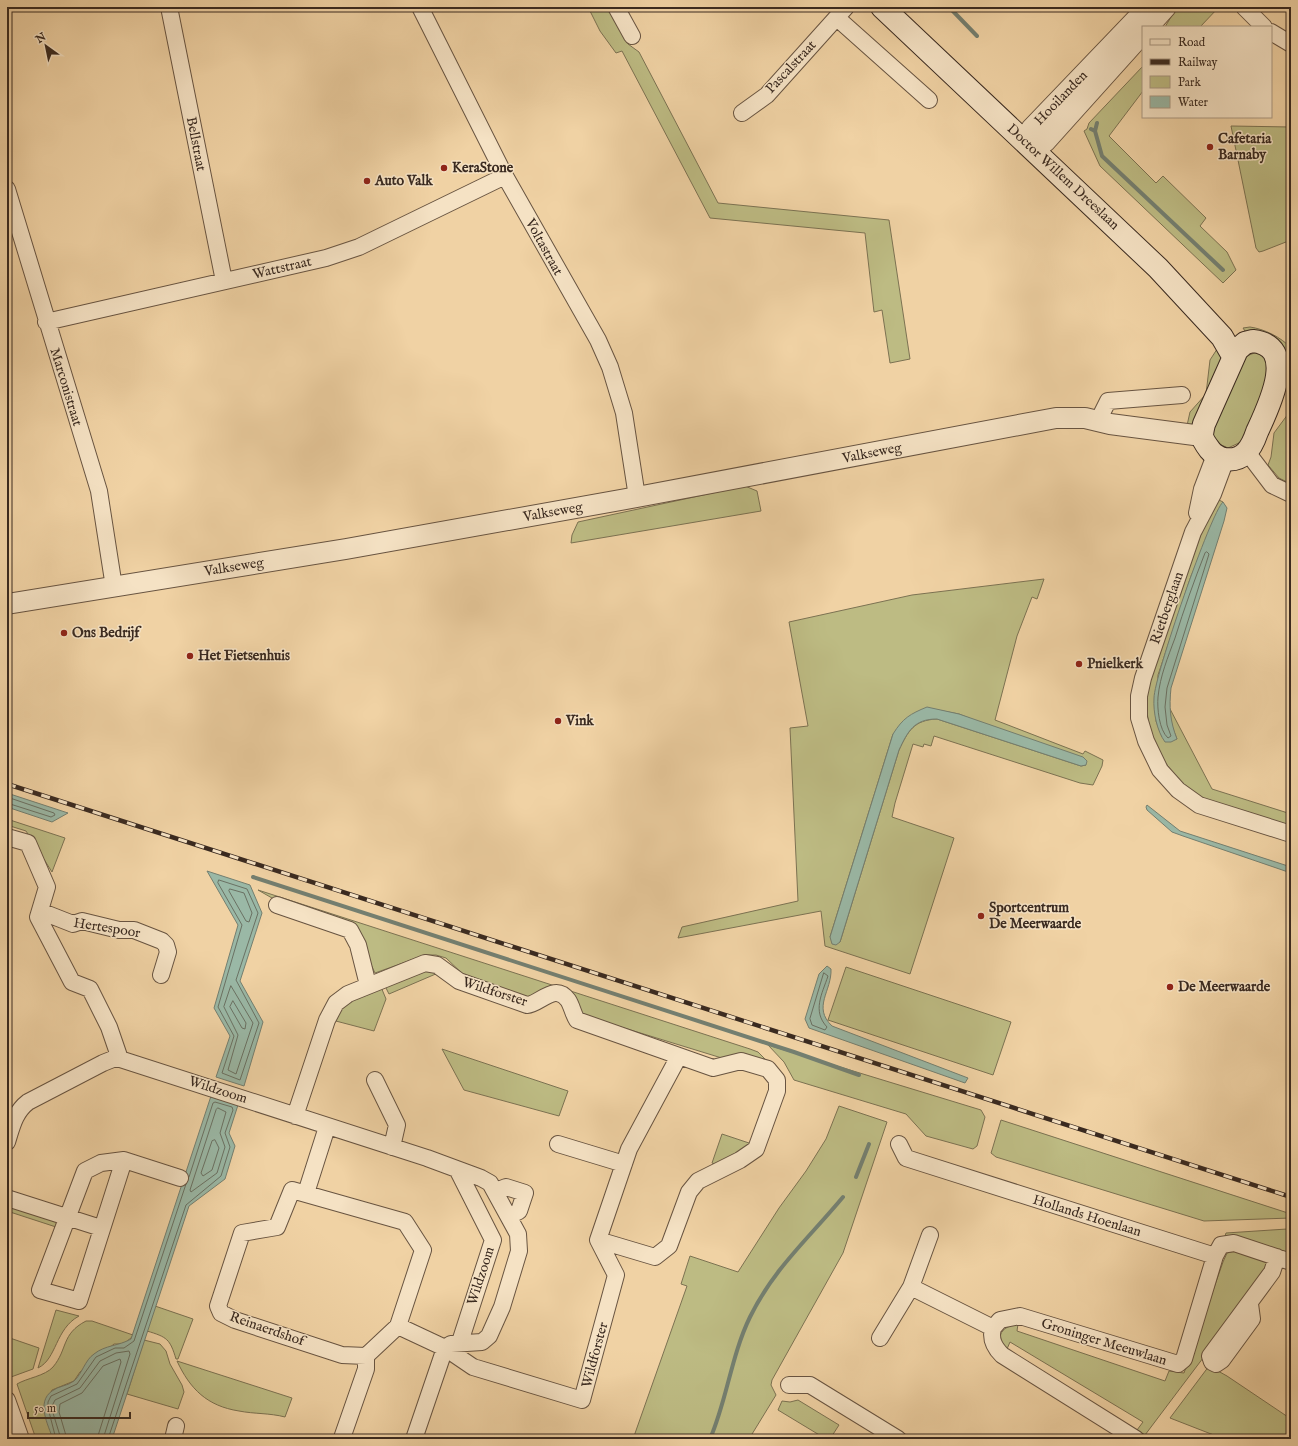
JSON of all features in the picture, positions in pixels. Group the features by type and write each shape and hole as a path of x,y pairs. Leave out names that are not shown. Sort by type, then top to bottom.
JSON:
{"main road":[{"name":"Doctor Willem Dreeslaan","path":"882,7 1035,139"},
{"name":"Doctor Willem Dreeslaan","path":"901,7 1035,139 1201,312 1222,336 1239,350"},
{"path":"1253,341 1260,341 1273,347 1284,362 1287,378 1247,452 1239,458 1220,457 1205,444 1202,436 1204,424 1239,350 1253,341"}],"street":[{"name":"Bellstraat","path":"168,7 224,281"},
{"name":"Voltastraat","path":"420,7 505,176 598,340 610,367 624,414 637,497"},
{"path":"616,7 632,36"},
{"name":"Hooilanden","path":"1035,139 1148,7"},
{"path":"1149,26 1166,7"},
{"path":"1244,7 1263,26"},
{"name":"Pascalstraat","path":"742,113 767,95 841,12 929,100"},
{"path":"1272,33 1291,44"},
{"name":"Hooilanden","path":"1035,139 1142,34"},
{"name":"Wattstraat","path":"46,322 326,258 359,247 505,176"},
{"name":"Marconistraat","path":"7,189 46,322 99,491 114,587"},
{"path":"1098,421 1108,401 1182,395"},
{"name":"Valkseweg","path":"7,604 346,549 637,497 1056,418 1085,418 1110,424 1202,436"},
{"path":"1247,452 1272,485 1291,494"},
{"name":"Rietberglaan","path":"1220,457 1202,489 1194,532 1142,678 1139,696 1139,718 1146,741 1160,770 1178,790 1199,805 1291,834"},
{"path":"7,837 28,843 47,887 38,917 72,982 90,989 109,1027 120,1059 113,1059 103,1063 28,1102 20,1108 15,1117 7,1142"},
{"path":"278,905 350,930 358,945 368,985"},
{"name":"Hertespoor","path":"40,911 73,924 82,921 119,930 134,930 162,941 166,945 168,952 161,975"},
{"name":"Wildforster","path":"295,1116 332,1008 342,997 419,964 437,965 459,981 527,1005 533,1005 543,996 559,994 569,1001 577,1020 714,1068 741,1061 768,1069 772,1073 777,1080 777,1091 756,1148 740,1160 698,1182 689,1192 669,1246 655,1257 598,1240"},
{"path":"598,1240 629,1149 679,1056"},
{"name":"Wildzoom","path":"120,1059 392,1147 490,1182 518,1234 519,1251 493,1330 482,1342 475,1344 460,1342 445,1348"},
{"path":"375,1080 398,1125 392,1147"},
{"path":"306,1193 327,1127"},
{"path":"558,1144 624,1164"},
{"name":"Hollands Hoenlaan","path":"899,1144 906,1158 1214,1256"},
{"path":"124,1160 101,1228 80,1301 40,1290 86,1171 101,1163 124,1160 180,1178"},
{"name":"Wildzoom","path":"457,1169 493,1240 460,1342"},
{"path":"496,1191 506,1186 525,1193 519,1211 509,1216"},
{"name":"Reinaerdshof","path":"292,1190 404,1222 423,1250 398,1326 366,1356 342,1355 235,1320 221,1313 218,1306 242,1233 277,1227 292,1190"},
{"path":"7,1198 101,1228"},
{"path":"880,1338 911,1287 930,1235"},
{"name":"Wildforster","path":"445,1348 474,1367 582,1400 616,1275 598,1240"},
{"path":"1214,1256 1221,1245 1228,1243 1239,1244 1284,1260 1272,1272 1250,1304"},
{"name":"Groninger Meeuwlaan","path":"993,1328 1000,1320 1020,1316 1178,1364 1184,1359 1214,1256"},
{"path":"911,1287 993,1328 992,1339 997,1350 1002,1355 1136,1439"},
{"path":"398,1326 445,1348 414,1439"},
{"path":"342,1438 366,1368 366,1356"},
{"path":"789,1385 810,1385 898,1439"},
{"path":"7,1400 15,1434"}],"green space":[{"path":"588,7 608,7 628,44 639,52 718,203 889,220 910,359 890,363 882,310 874,312 865,233 710,218 622,51 616,53 600,31"},
{"path":"1177,7 1219,7 1201,26 1166,26"},
{"path":"1142,67 1142,92 1109,136 1156,183 1163,176 1206,218 1200,226 1227,252 1236,270 1223,283 1100,166 1084,131 1087,129 1089,123"},
{"path":"1231,126 1291,127 1291,240 1259,252 1256,248"},
{"path":"1250,327 1272,334 1287,344 1291,348 1291,361 1280,344 1245,331 1243,328"},
{"path":"1221,343 1225,352 1195,431 1186,430 1190,412 1206,394 1210,360"},
{"path":"1257,352 1265,354 1273,371 1241,442 1228,448 1217,443 1213,437 1213,428 1244,357"},
{"path":"1291,410 1291,484 1279,478 1268,465 1271,457 1274,433"},
{"path":"745,486 757,491 761,511 571,543 572,535 578,522"},
{"path":"1217,499 1223,502 1191,576 1158,675 1156,721 1162,737 1177,739 1171,724 1169,707 1212,789 1291,814 1291,827 1215,804 1195,793 1174,775 1166,763 1153,738 1149,724 1147,696 1152,674 1203,528"},
{"path":"1044,579 1037,599 1032,597 1017,636 995,720 1083,754 1085,751 1103,760 1102,766 1093,785 1080,783 934,736 931,746 924,744 923,747 913,744 892,817 954,838 910,974 825,946 821,911 678,938 682,927 798,901 790,728 808,726 789,622 912,595","holes":["927,708 959,714 1086,765 1081,766 937,719 917,724 909,732 899,750 840,942 830,937 893,734"]},
{"path":"7,819 65,838 52,872 26,831 7,825"},
{"path":"258,890 750,1049 758,1052 772,1066 725,1059 585,1016 579,1013 573,1000 527,999 467,978 446,958 436,955 425,955 375,973 353,927 279,902"},
{"path":"846,967 1011,1022 993,1075 828,1020"},
{"path":"423,969 438,973 389,994 385,986"},
{"path":"381,987 386,999 374,1031 332,1020 344,1004"},
{"path":"768,1045 981,1110 985,1117 977,1146 973,1149 926,1136 906,1114 794,1080 784,1062"},
{"path":"442,1049 568,1091 559,1116 464,1090"},
{"path":"839,1106 887,1122 843,1253 772,1380 771,1385 776,1395 749,1439 633,1439 687,1286 681,1284 690,1256 738,1272 826,1139"},
{"path":"1001,1120 1291,1214 1291,1218 1204,1221 996,1157 991,1153"},
{"path":"722,1134 752,1144 721,1167 712,1163"},
{"path":"7,1205 58,1222 56,1227 7,1211"},
{"path":"1291,1230 1291,1255 1233,1236 1225,1236 1226,1233"},
{"path":"1235,1251 1267,1260 1265,1272 1252,1293 1145,1435 1137,1430 1143,1422 1010,1342 1007,1349 1001,1340 1000,1336 1004,1329 1018,1324 1017,1331 1165,1381 1169,1371 1184,1373 1223,1262 1227,1253"},
{"path":"155,1306 193,1319 178,1359 176,1359 172,1347 167,1340 159,1335 147,1331"},
{"path":"56,1310 79,1316 65,1328 49,1358 38,1368"},
{"path":"86,1321 92,1321 133,1335 123,1344 114,1344 80,1372 74,1381 52,1390 44,1408 53,1439 36,1439 17,1384 50,1370 58,1360 72,1331"},
{"path":"7,1337 39,1348 33,1369 11,1377 7,1370"},
{"path":"144,1340 160,1344 166,1351 170,1364 182,1385 184,1392 178,1409 127,1394"},
{"path":"177,1361 292,1398 285,1417 250,1413 228,1409 218,1405 201,1395 194,1388"},
{"path":"1209,1366 1227,1376 1291,1419 1291,1439 1224,1439 1170,1418"},
{"path":"798,1400 839,1425 830,1439 826,1439 778,1410 782,1401 790,1402"}],"water":[{"path":"1223,502 1227,508 1224,521 1171,688 1171,714 1177,739 1171,742 1165,742 1162,738 1155,715 1154,698 1156,684 1196,563 1207,534"},
{"path":"927,707 959,714 1083,757 1087,761 1086,765 1081,766 937,719 923,721 917,724 909,732 899,750 840,942 836,945 832,944 830,937 893,734 907,717"},
{"path":"7,793 68,813 52,822 7,807"},
{"path":"1147,805 1180,831 1291,867 1291,873 1172,832 1147,810"},
{"path":"207,871 250,885 262,913 240,981 263,1022 244,1086 216,1077 230,1036 214,1008 238,925"},
{"path":"827,966 831,969 831,977 823,1005 826,1019 832,1026 968,1078 965,1083 809,1028 805,1019 819,974"},
{"path":"211,1096 238,1105 229,1133 235,1146 225,1179 189,1206 112,1439 53,1439 46,1421 44,1407 47,1396 54,1389 74,1381 88,1360 98,1351 131,1339"}],"waterway":[{"path":"949,7 977,36"},
{"path":"1095,131 1097,123"},
{"path":"1091,129 1095,131 1102,156 1223,270"},
{"path":"253,877 794,1052 859,1075"},
{"path":"856,1177 869,1144"},
{"path":"710,1439 721,1409 738,1347 759,1299 781,1268 843,1197"}],"railway":[{"path":"7,784 1291,1197"}],"place":[{"name":"Cafetaria Barnaby","path":"1210,147"},
{"name":"KeraStone","path":"444,168"},
{"name":"Auto Valk","path":"367,181"},
{"name":"Ons Bedrijf","path":"64,633"},
{"name":"Het Fietsenhuis","path":"190,656"},
{"name":"Pnielkerk","path":"1079,664"},
{"name":"Vink","path":"558,721"},
{"name":"Sportcentrum De Meerwaarde","path":"981,916"},
{"name":"De Meerwaarde","path":"1170,987"}]}
